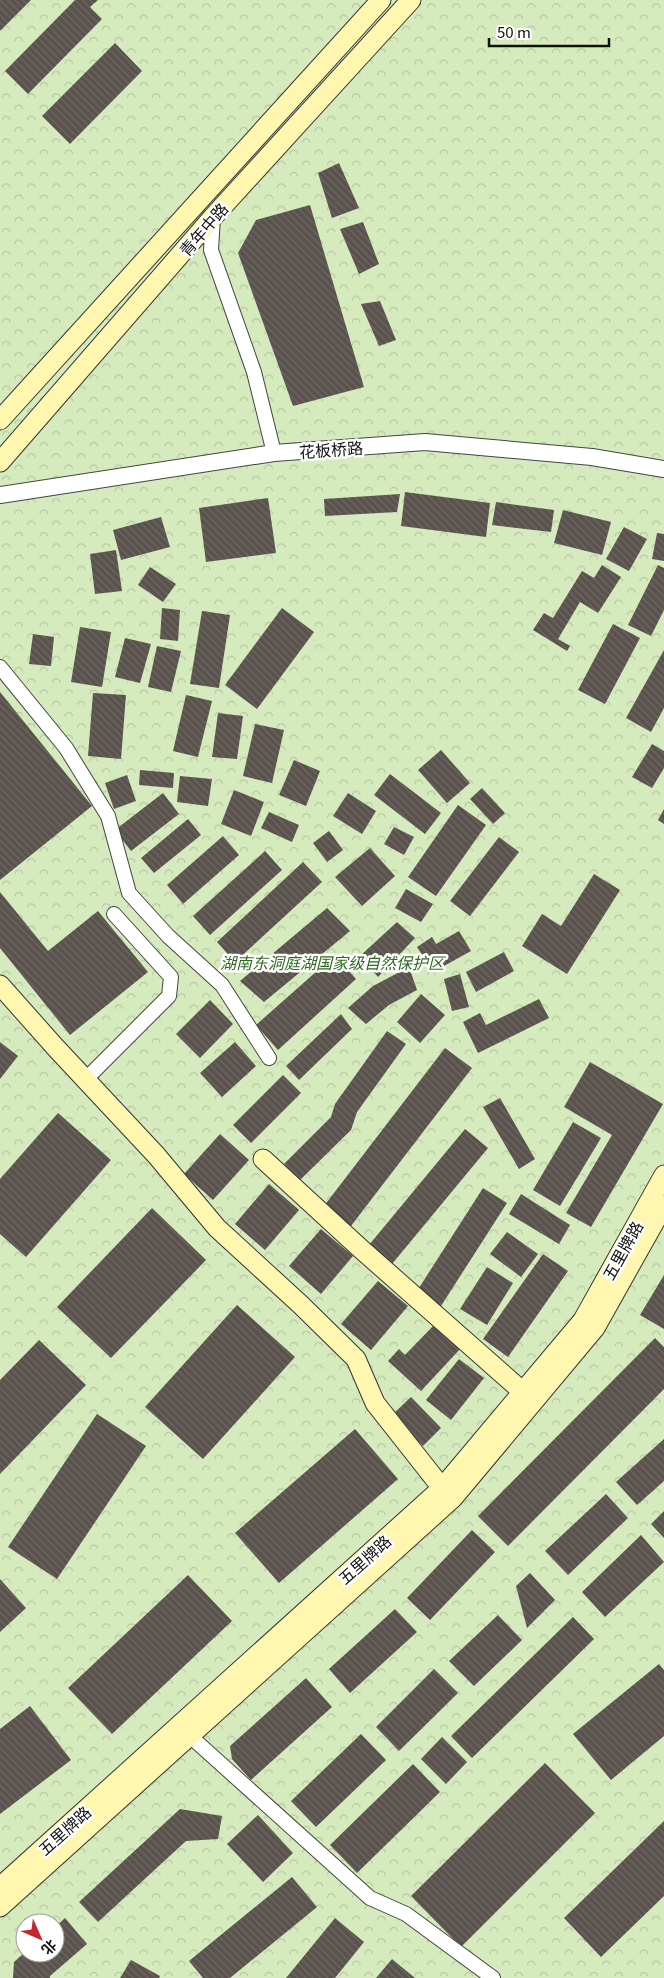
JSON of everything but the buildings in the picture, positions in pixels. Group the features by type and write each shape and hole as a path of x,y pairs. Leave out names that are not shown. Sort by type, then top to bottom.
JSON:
{"main road":[{"name":"青年中路","path":"0,420 381,0"},
{"name":"青年中路","path":"0,462 213,218 411,0"},
{"path":"0,985 85,1080 156,1155 217,1228 356,1358 375,1404 442,1488"},
{"path":"263,1159 368,1256 523,1392"},
{"name":"五里牌路","path":"0,1887 442,1488 583,1320 664,1175"},
{"name":"五里牌路","path":"0,1906 453,1498 595,1328 664,1205"}],"street":[{"path":"213,218 211,250 254,372 274,453"},
{"name":"花板桥路","path":"0,495 274,453 425,442 592,457 664,469"},
{"path":"0,667 66,748 108,816 129,893 168,936 222,985 269,1058"},
{"path":"85,1080 169,996 171,977 114,914"},
{"path":"190,1736 370,1898 406,1914 493,1978"}],"green space":[{"name":"湖南东洞庭湖国家级自然保护区","path":"0,0 664,0 664,1978 0,1978"}]}
